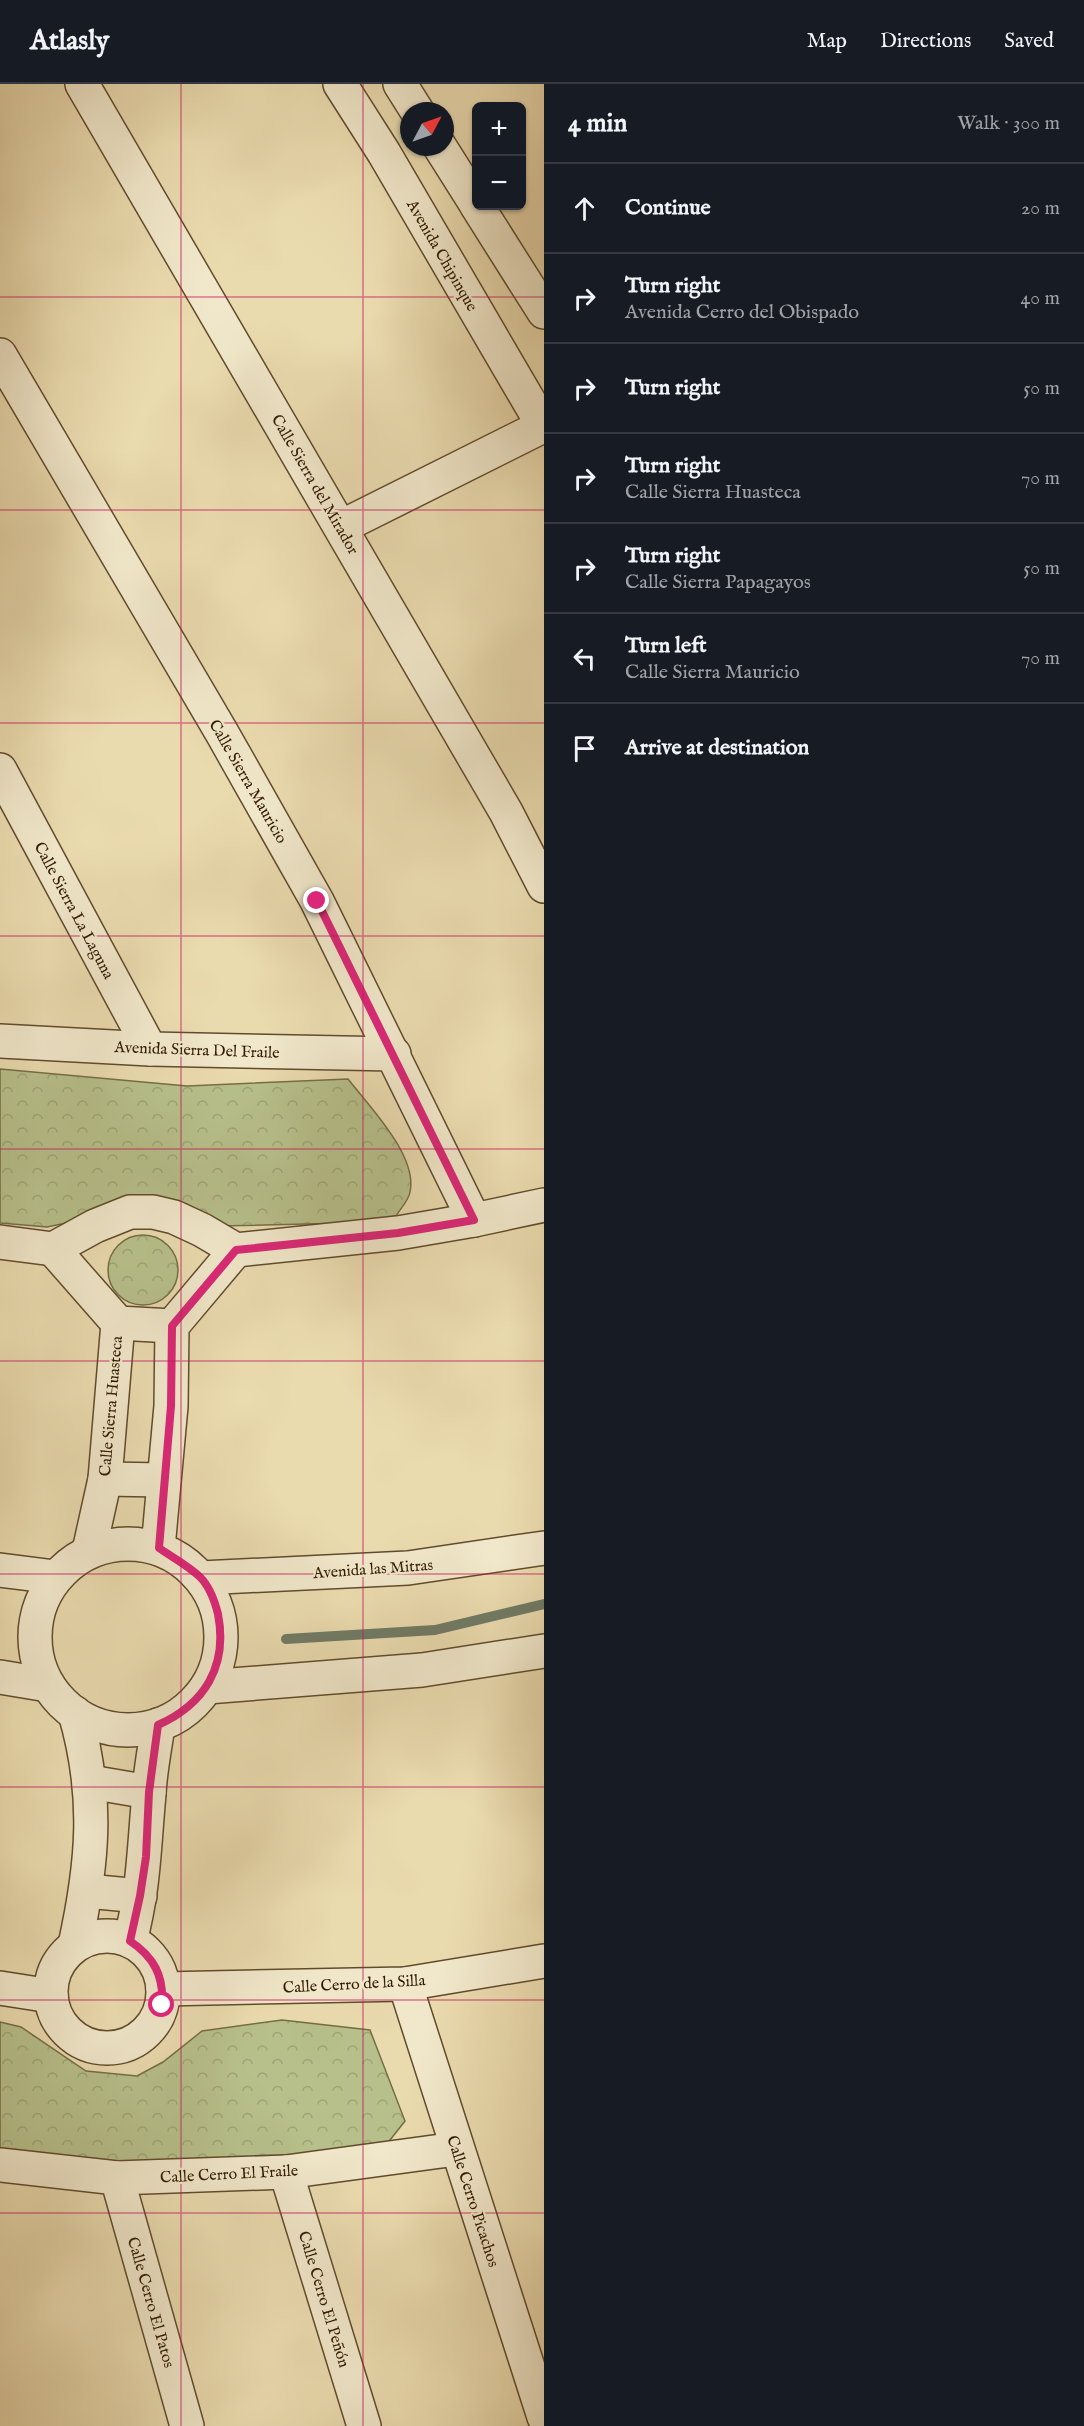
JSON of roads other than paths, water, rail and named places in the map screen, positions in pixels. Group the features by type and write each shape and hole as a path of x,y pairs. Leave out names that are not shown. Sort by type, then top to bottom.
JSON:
{"street":[{"name":"Calle Sierra del Mirador","path":"82,84 506,812 544,886"},
{"name":"Avenida Chipinque","path":"340,84 390,164 544,427"},
{"path":"400,84 411,102"},
{"path":"446,156 472,197"},
{"path":"480,210 544,312"},
{"name":"Calle Sierra Mauricio","path":"0,355 312,891 474,1220"},
{"path":"341,526 544,427"},
{"name":"Calle Sierra La Laguna","path":"0,770 150,1049"},
{"name":"Avenida Sierra Del Fraile","path":"0,1041 150,1049 394,1054"},
{"path":"0,1242 53,1249 95,1226 130,1212 153,1212 174,1217 236,1250 387,1234 474,1220 544,1204"},
{"name":"Calle Sierra Huasteca","path":"53,1249 118,1323 105,1479 89,1551"},
{"path":"159,1548 171,1406 172,1326 236,1250"},
{"path":"118,1323 172,1326"},
{"path":"105,1479 164,1480"},
{"path":"123,1542 159,1548 201,1578 215,1603 221,1632 219,1660 207,1687 194,1703 178,1716 158,1725 130,1730 101,1726 75,1713 48,1685 35,1648 38,1611 55,1577 89,1551 123,1542"},
{"name":"Avenida las Mitras","path":"201,1578 408,1568 544,1548"},
{"path":"0,1570 55,1577"},
{"path":"207,1687 422,1670 544,1651"},
{"path":"0,1677 48,1685"},
{"path":"75,1713 85,1747 90,1782 91,1855 87,1891 75,1946 57,1967 52,1981 51,1996 54,2012 62,2026 73,2037 87,2045 119,2048 134,2042 147,2032 156,2020 162,2005 163,1989 156,1966 140,1948 130,1941 103,1936 75,1946"},
{"path":"130,1941 146,1857 149,1792 158,1725"},
{"path":"90,1782 149,1792"},
{"path":"87,1891 140,1896"},
{"name":"Calle Cerro de la Silla","path":"163,1989 405,1984 544,1961"},
{"name":"Calle Cerro Picachos","path":"405,1984 456,2149 544,2417"},
{"path":"0,1988 51,1996"},
{"name":"Calle Cerro El Fraile","path":"0,2165 117,2178 286,2172 456,2149"},
{"name":"Calle Cerro El Peñón","path":"286,2172 364,2426"},
{"name":"Calle Cerro El Patos","path":"117,2178 187,2426"}],"waterway":[{"path":"286,1639 435,1630 544,1604"}]}
